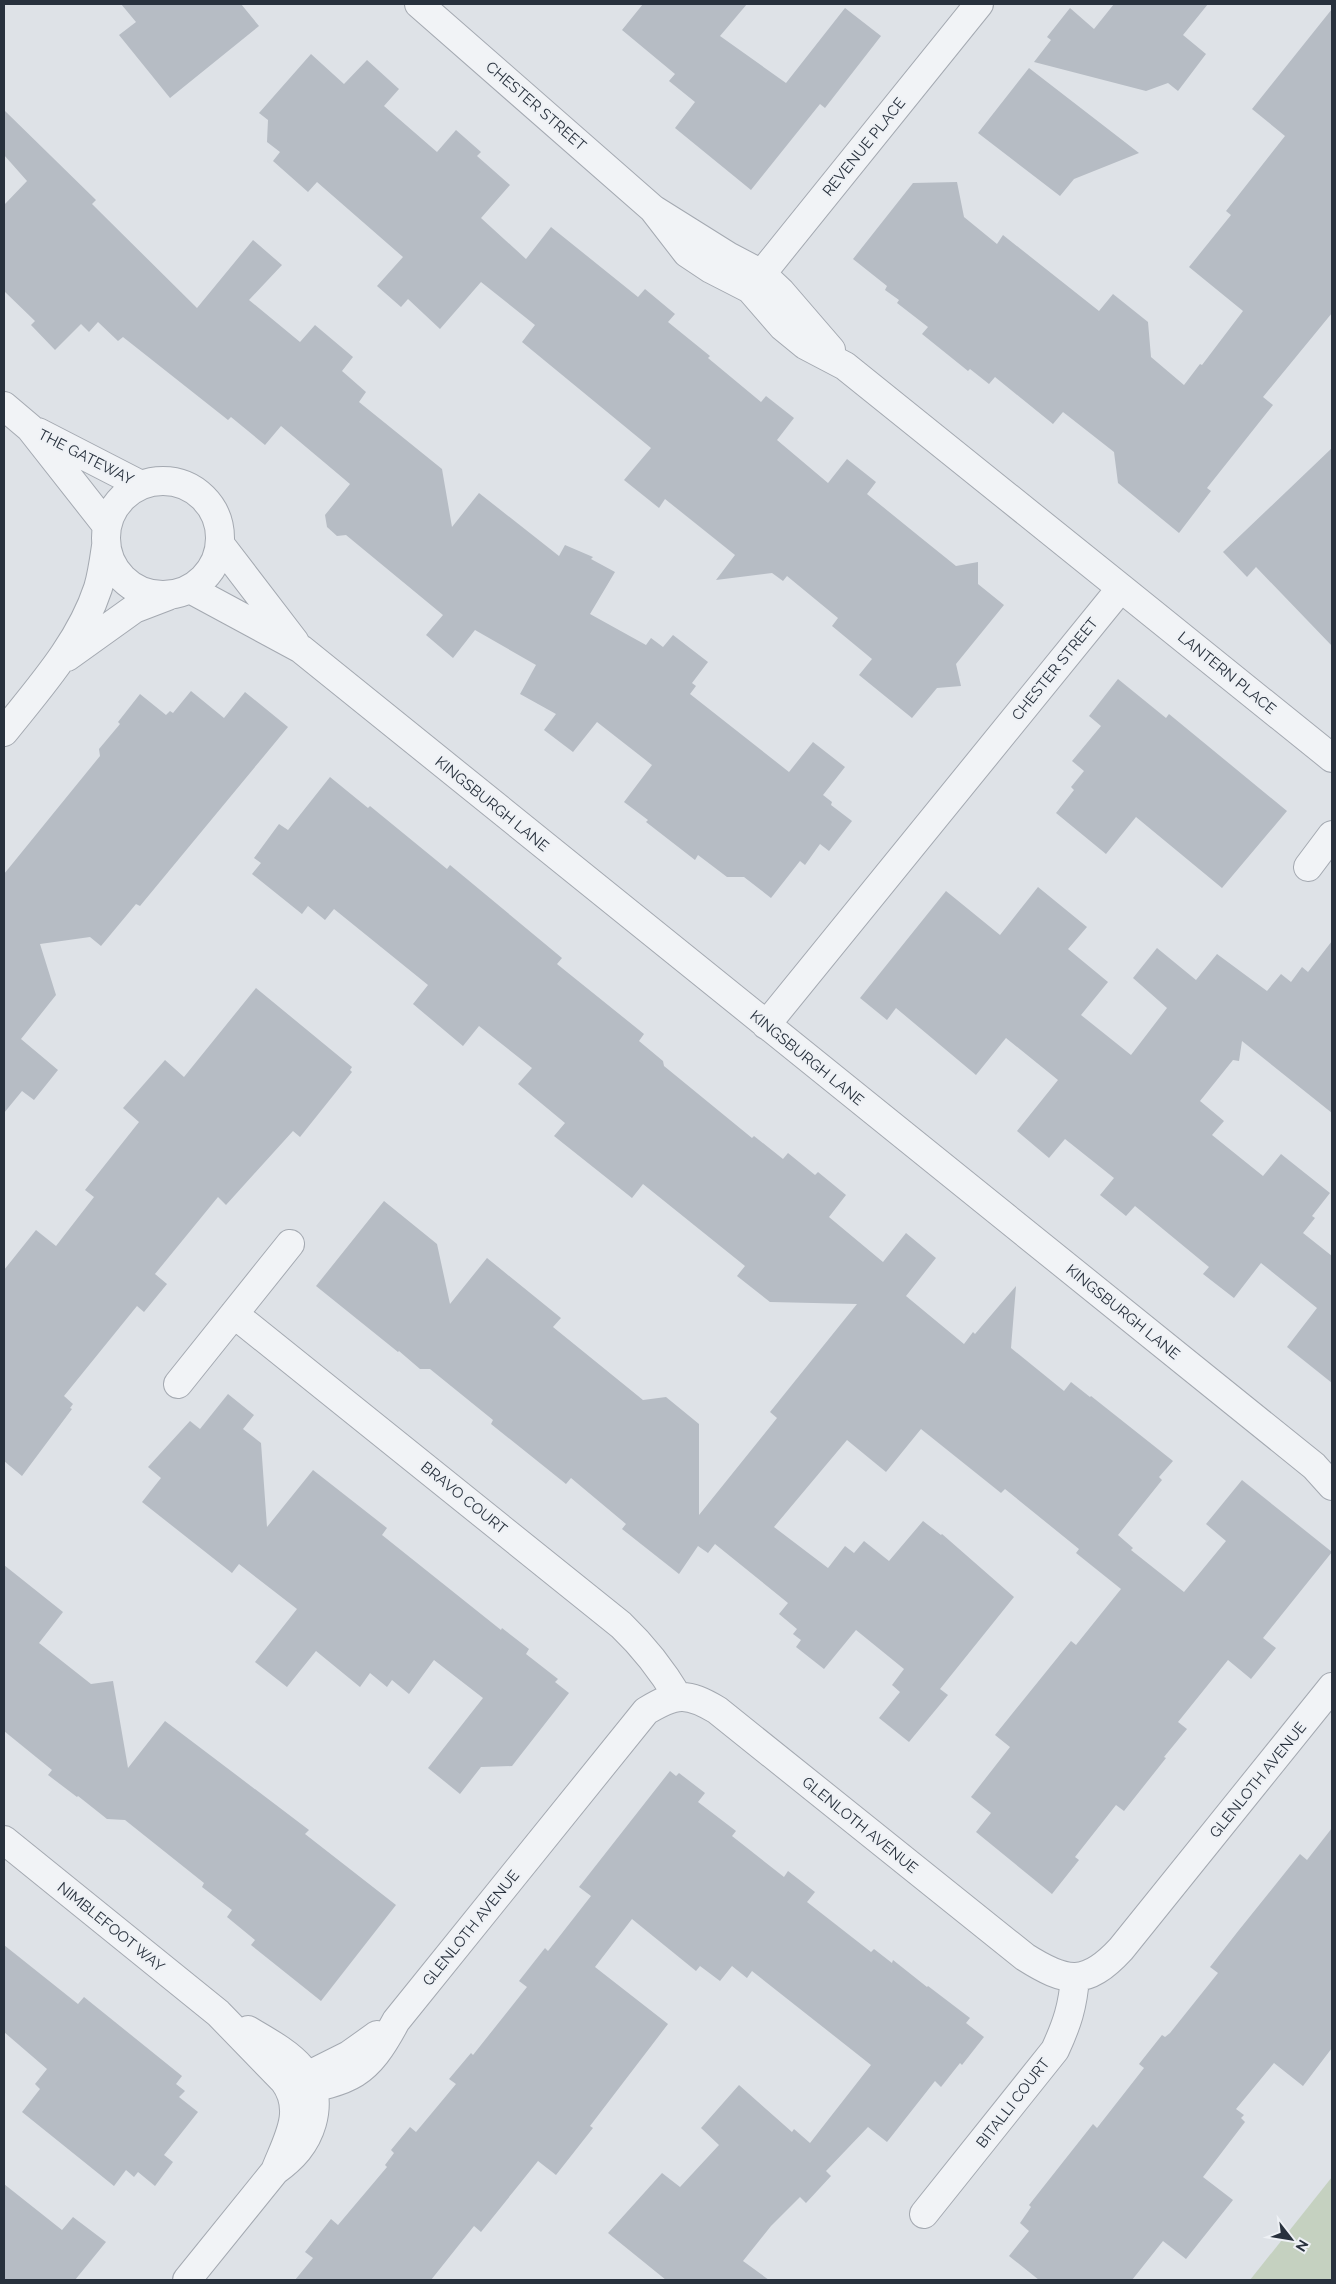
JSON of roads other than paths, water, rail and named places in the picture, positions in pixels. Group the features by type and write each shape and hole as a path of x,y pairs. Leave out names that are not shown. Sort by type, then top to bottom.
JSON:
{"street":[{"name":"CHESTER STREET","path":"419,4 653,209 728,256 756,282 781,292 845,366 1121,588 766,1026"},
{"name":"REVENUE PLACE","path":"756,282 979,4"},
{"name":"THE GATEWAY","path":"4,406 30,428 142,485"},
{"name":"THE GATEWAY","path":"30,428 106,536"},
{"path":"4,732 59,662 88,612 98,587 106,536 114,509 126,494 142,485 161,481 180,483 198,492 211,506 219,524 220,544 215,562 205,578 180,592 134,609 59,662"},
{"path":"106,536 111,563 121,578 135,589 152,595 180,592"},
{"name":"KINGSBURGH LANE","path":"220,544 301,649 766,1026 1323,1471 1332,1486"},
{"name":"LANTERN PLACE","path":"1121,588 1332,758"},
{"name":"KINGSBURGH LANE","path":"180,592 301,649"},
{"path":"1308,867 1332,835"},
{"path":"178,1384 290,1244"},
{"name":"BRAVO COURT","path":"234,1314 621,1625 646,1649 664,1673 678,1697"},
{"name":"GLENLOTH AVENUE","path":"304,2085 396,2021 646,1711 662,1701 678,1697 697,1698 717,1710 1025,1957 1060,1976 1075,1978 1090,1975 1106,1966 1332,1687"},
{"name":"NIMBLEFOOT WAY","path":"4,1840 304,2085"},
{"name":"BITALLI COURT","path":"924,2214 1055,2050 1073,2002 1075,1978"},
{"path":"187,2280 275,2171 293,2124 295,2110 304,2085"}]}
